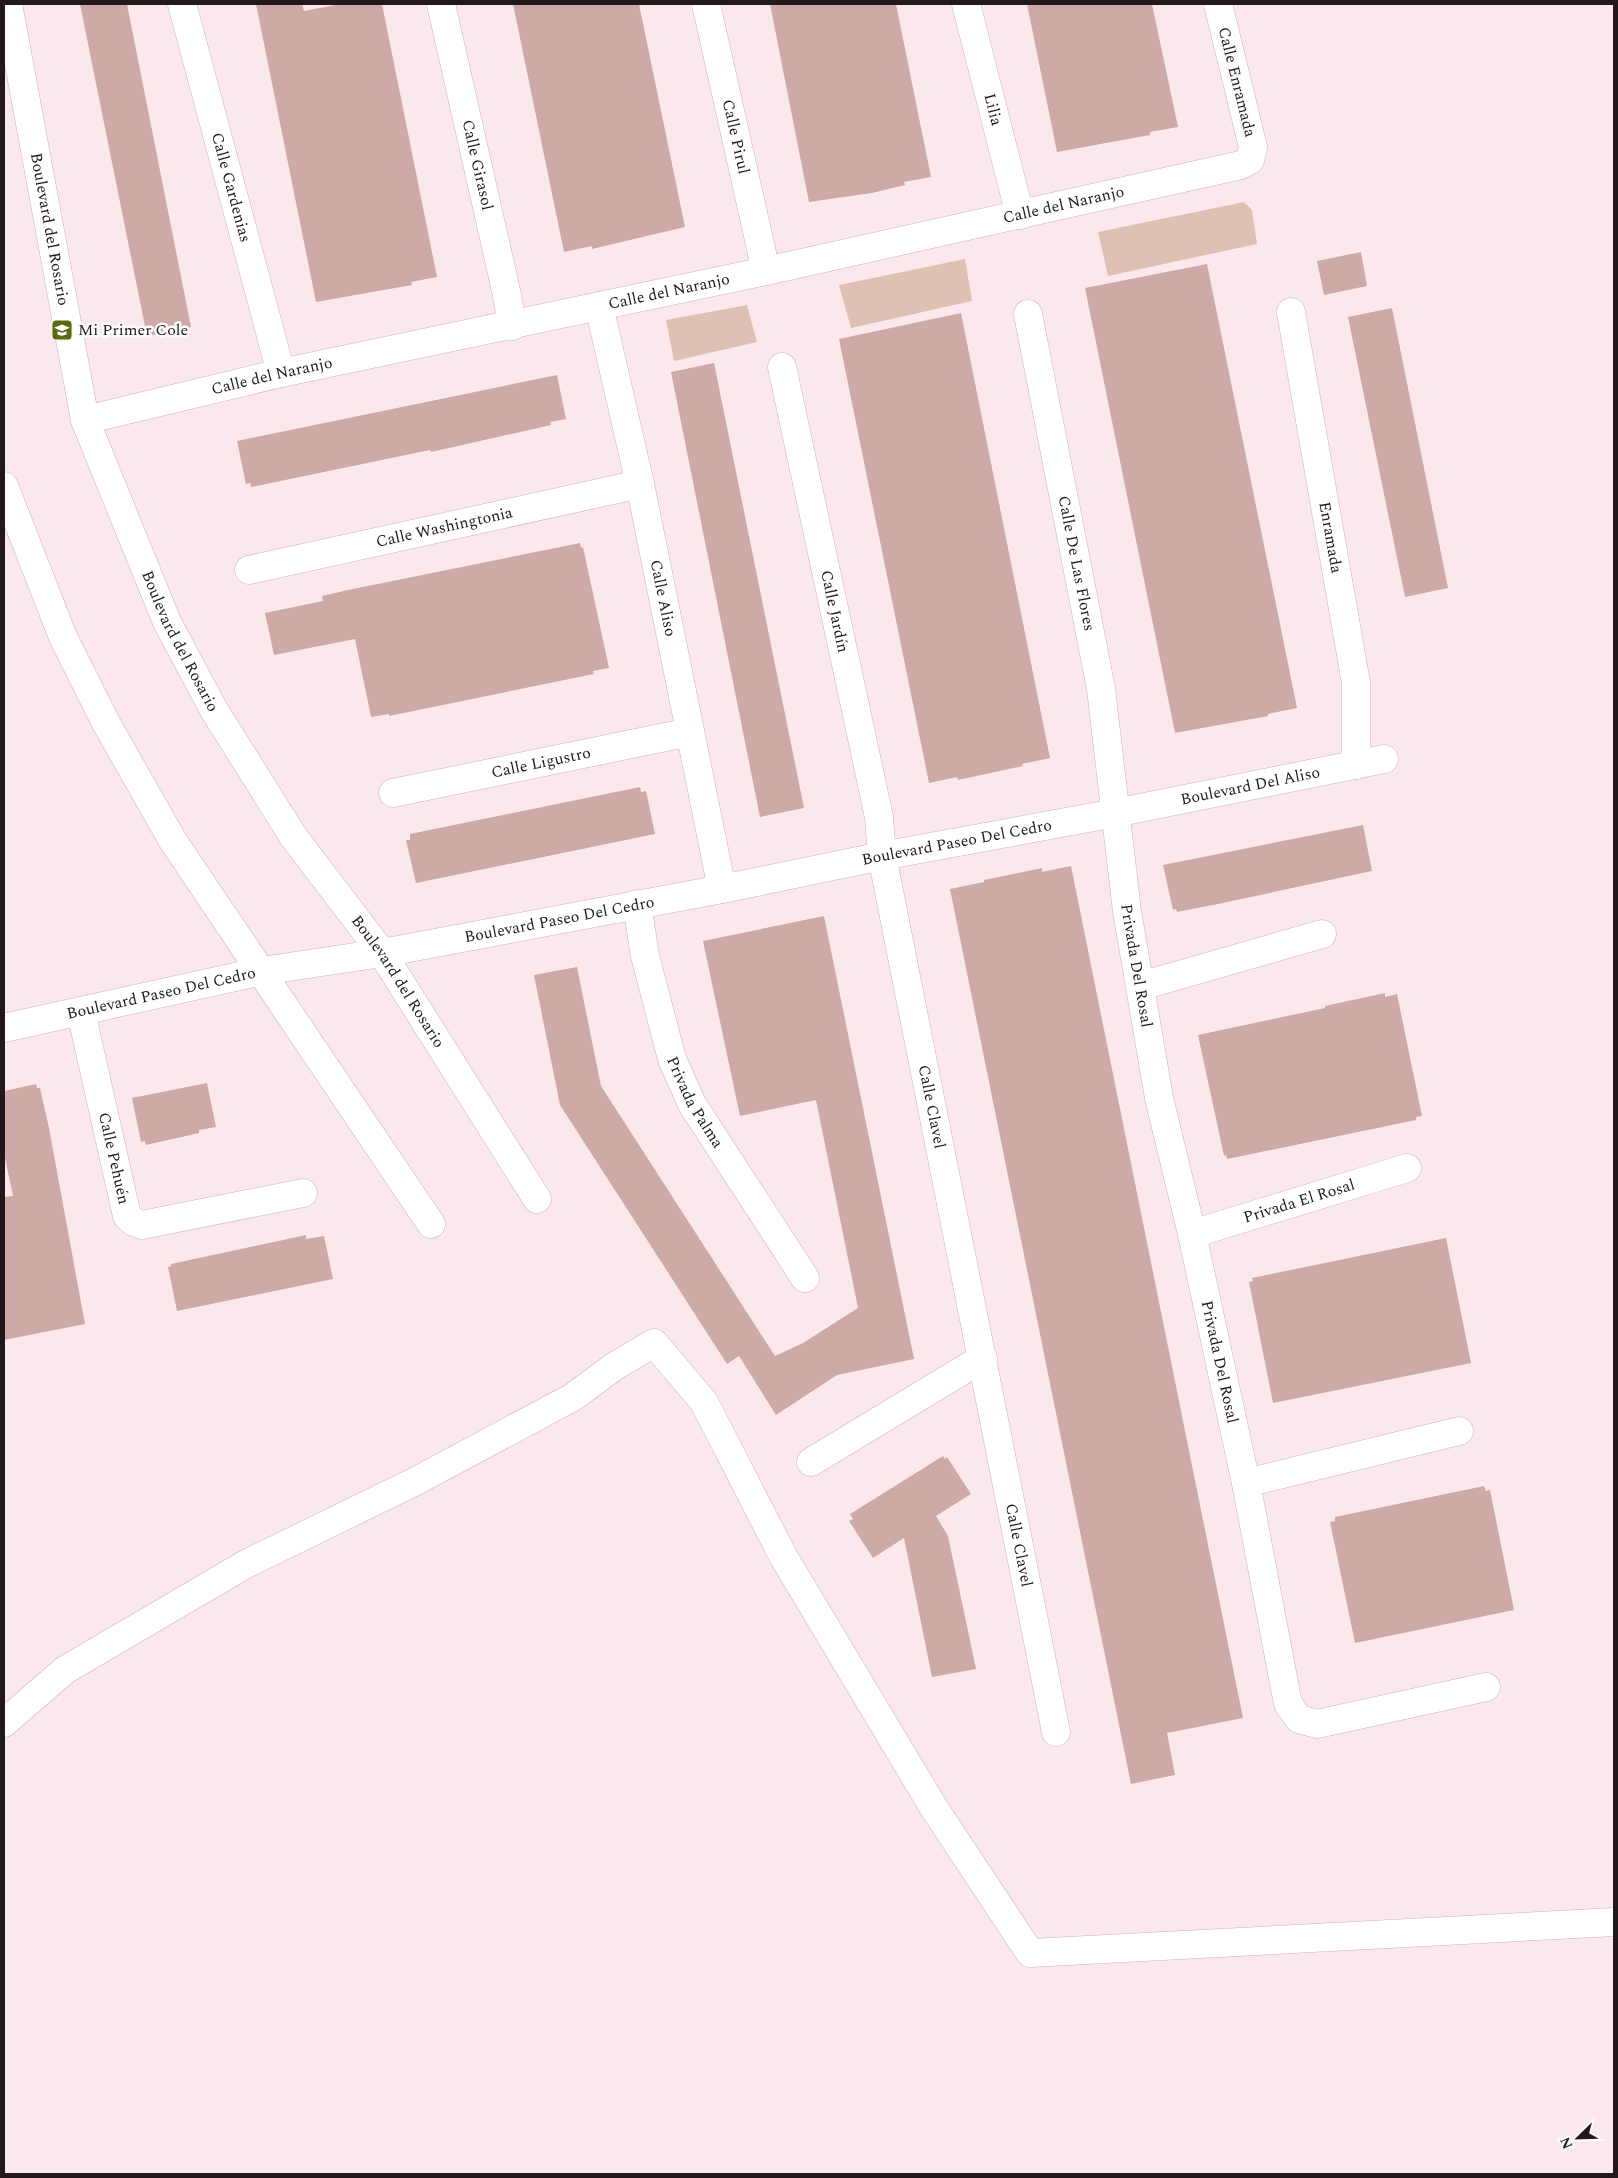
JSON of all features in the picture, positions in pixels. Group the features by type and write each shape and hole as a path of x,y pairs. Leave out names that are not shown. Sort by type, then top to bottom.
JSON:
{"street":[{"name":"Boulevard del Rosario","path":"8,4 85,420 167,622 214,710 293,836 382,953 537,1199"},
{"name":"Calle Gardenias","path":"182,4 281,372"},
{"name":"Calle Girasol","path":"441,4 512,326"},
{"name":"Calle Pirul","path":"706,4 766,271"},
{"name":"Lilia","path":"966,4 1020,215"},
{"name":"Calle Enramada","path":"1218,4 1253,147 1250,160"},
{"name":"Calle del Naranjo","path":"85,420 281,372 512,326 766,271 1241,165 1250,160"},
{"name":"Calle Aliso","path":"599,306 640,484 722,889"},
{"name":"Enramada","path":"1291,312 1356,683 1356,765"},
{"name":"Calle De Las Flores","path":"1028,314 1101,689 1115,813"},
{"name":"Calle Jardín","path":"782,367 879,817 882,856"},
{"name":"Calle Washingtonia","path":"250,570 640,484"},
{"path":"4,486 63,637 106,723 173,841 431,1224"},
{"name":"Calle Ligustro","path":"393,793 690,732"},
{"name":"Boulevard Del Aliso","path":"1115,813 1384,758"},
{"name":"Boulevard Paseo Del Cedro","path":"4,1028 262,971 382,953 1115,813"},
{"name":"Privada Del Rosal","path":"1115,813 1126,911 1160,1098 1192,1234 1246,1483 1288,1704 1299,1719 1317,1724 1486,1688"},
{"name":"Calle Clavel","path":"882,856 1056,1732"},
{"name":"Privada Palma","path":"636,904 645,956 672,1059 692,1104 805,1278"},
{"path":"1141,986 1322,934"},
{"name":"Calle Pehuén","path":"82,1012 127,1216 134,1222 142,1225 302,1193"},
{"name":"Privada El Rosal","path":"1192,1234 1407,1168"},
{"path":"4,1723 66,1670 246,1564 418,1480 573,1397 615,1366 654,1343 704,1402 783,1556 934,1808 1030,1954 1614,1922"},
{"path":"810,1462 983,1358"},
{"path":"1246,1483 1459,1431"}],"shaded area":[{"path":"1244,202 1252,210 1257,244 1108,276 1098,232"},
{"path":"965,259 972,301 851,328 839,285"},
{"path":"747,305 757,342 674,361 666,320"}],"building":[{"path":"80,4 127,4 191,327 147,336"},
{"path":"256,4 302,4 304,11 341,4 382,4 437,277 411,282 412,285 316,302"},
{"path":"513,4 639,4 685,227 592,249 592,246 564,252"},
{"path":"770,4 896,4 931,177 904,182 905,185 872,193 809,202"},
{"path":"1027,4 1152,4 1178,127 1150,132 1150,135 1057,152"},
{"path":"1361,252 1367,286 1324,295 1317,261"},
{"path":"1207,264 1297,708 1268,714 1268,716 1175,733 1085,288"},
{"path":"1392,308 1448,588 1405,597 1348,317"},
{"path":"961,313 1050,758 1022,764 1023,766 958,780 957,777 929,783 839,339"},
{"path":"714,363 804,808 760,817 671,372"},
{"path":"557,375 566,419 550,422 551,425 431,452 430,450 251,487 250,483 246,484 237,441"},
{"path":"580,543 581,548 583,547 609,668 593,671 594,674 389,716 389,714 371,717 355,639 274,655 265,613 323,601 322,596 348,590"},
{"path":"640,787 641,792 646,791 655,834 416,883 406,840 410,840 410,834"},
{"path":"1363,825 1372,871 1218,904 1177,912 1176,909 1173,910 1163,865"},
{"path":"1071,866 1243,1718 1167,1733 1175,1775 1131,1784 950,889 1042,868 1042,872"},
{"path":"824,916 914,1359 837,1375 776,1415 739,1356 727,1364 560,1105 534,975 577,967 601,1086 775,1356 803,1343 858,1308 816,1100 740,1116 703,941"},
{"path":"1385,993 1385,997 1397,994 1422,1116 1416,1117 1416,1120 1227,1159 1226,1155 1224,1156 1198,1035"},
{"path":"207,1083 216,1127 199,1130 199,1133 146,1145 145,1141 141,1142 132,1098"},
{"path":"36,1084 37,1088 40,1088 49,1128 85,1324 4,1340 4,1197 13,1196 4,1153 4,1091"},
{"path":"306,1235 306,1239 324,1236 333,1279 177,1311 168,1267 171,1264"},
{"path":"1446,1238 1471,1363 1273,1403 1249,1282 1253,1281 1252,1278"},
{"path":"943,1456 945,1459 947,1457 971,1494 936,1516 948,1536 976,1669 932,1677 904,1538 873,1558 849,1521 853,1519 850,1514"},
{"path":"1484,1486 1486,1491 1490,1490 1514,1610 1355,1643 1330,1522 1335,1521 1335,1517"}],"place":[{"name":"Mi Primer Cole","path":"62,330"}]}
